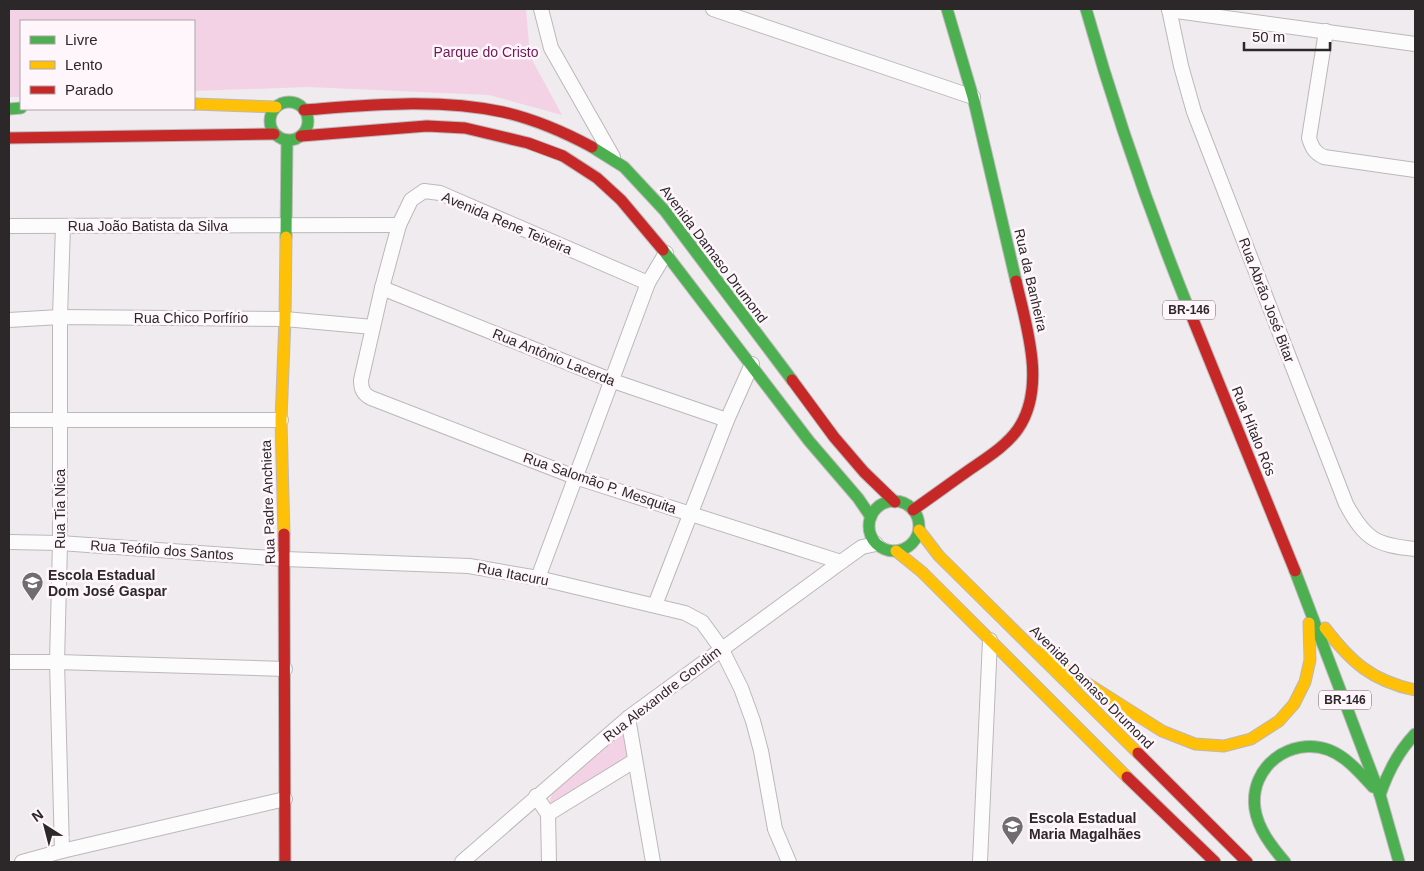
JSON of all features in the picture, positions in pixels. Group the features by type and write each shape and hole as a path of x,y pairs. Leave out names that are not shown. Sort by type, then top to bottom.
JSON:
{"main road":[{"name":"Rua da Banheira","path":"913,510 1006,442 1019,428 1029,405 1033,378 1030,340 973,97 947,9"},
{"name":"Rua Hítalo Rós","path":"1086,9 1106,84 1152,214 1309,605 1380,795 1399,862"},
{"path":"195,104 276,107 290,102 300,106 307,115 307,126 301,136"},
{"name":"Avenida Damaso Drumond","path":"304,110 380,104 451,105 493,110 532,120 578,140 616,162 643,186 665,211 834,437 864,472 895,502"},
{"path":"274,134 270,117 276,107"},
{"path":"9,138 274,134 287,140 301,136 427,126 465,128 528,143 563,156 597,178 621,200 666,253 809,441 858,498 871,517"},
{"name":"Rua Padre Anchieta","path":"285,862 285,559 280,420 286,319 287,140"},
{"path":"895,502 902,503 913,510 919,523 919,530 908,547 889,551 876,544 870,531 871,517 874,512 883,504 895,502"},
{"name":"Avenida Damaso Drumond","path":"919,530 939,556 1247,862"},
{"path":"896,551 922,572 1154,804 1215,862"},
{"path":"1036,651 1162,731 1195,744 1224,746 1251,739 1279,721 1294,704 1304,682 1310,660 1309,605"},
{"path":"1309,605 1339,647 1356,665 1374,678 1415,690"},
{"path":"1285,862 1277,854 1264,832 1255,810 1254,793 1259,775 1269,761 1286,750 1309,747 1328,750 1348,762 1380,795 1390,766 1401,748 1415,734"}],"street":[{"path":"541,9 551,48 616,162"},
{"path":"713,9 973,97"},
{"path":"1169,9 1415,44"},
{"name":"Rua Abrão José Bitar","path":"1169,9 1181,66 1194,112 1346,504 1360,527 1373,540 1387,545 1415,549"},
{"path":"1326,31 1310,138 1311,146 1316,153 1324,157 1415,170"},
{"name":"Avenida Rene Teixeira","path":"363,392 361,380 382,288 399,225 411,200 424,191 440,193 648,283"},
{"path":"287,225 399,225"},
{"name":"Rua João Batista da Silva","path":"9,226 287,225"},
{"name":"Rua Tia Nica","path":"62,851 58,662 60,317 63,226"},
{"path":"538,578 648,283 666,253"},
{"name":"Rua Antônio Lacerda","path":"382,288 613,381 727,420"},
{"name":"Rua Chico Porfírio","path":"9,320 60,317 286,319 373,327"},
{"path":"655,605 727,420 752,364"},
{"name":"Rua Salomão P. Mesquita","path":"363,392 371,398 575,477 841,562"},
{"path":"9,420 280,420"},
{"name":"Rua Teófilo dos Santos","path":"9,542 60,543 285,559"},
{"name":"Rua Alexandre Gondim","path":"462,862 628,718 721,648 862,547 876,544"},
{"name":"Rua Itacuru","path":"285,559 468,566 538,578 655,605 685,613 702,622 721,648 741,688 761,751 775,829 789,862"},
{"path":"980,862 990,640"},
{"path":"9,662 285,669"},
{"path":"628,718 653,862"},
{"path":"548,814 634,761"},
{"path":"536,796 548,814 549,862"},
{"path":"22,862 284,799"}],"green space":[{"name":"Parque do Cristo","path":"9,9 526,9 530,56 562,115 489,95 308,87 195,91 195,20 20,20 20,97 9,97"},
{"path":"623,733 629,758 557,804 549,805 553,790"}],"traffic: fast":[{"path":"947,9 973,97 1016,281"},
{"path":"1086,9 1134,162 1190,312"},
{"path":"289,102 302,108 308,121 302,134 289,140 276,134 270,121 276,108 289,102"},
{"path":"9,109 20,108"},
{"path":"286,237 287,140"},
{"path":"592,147 624,167 665,211 792,380"},
{"path":"663,250 809,441 858,498 871,517"},
{"path":"894,501 904,503 912,508 917,516 919,526 917,536 912,544 904,549 894,551 884,549 876,544 871,536 869,526 871,516 876,508 884,503 894,501"},
{"path":"1295,571 1380,795 1399,862"},
{"path":"1380,795 1394,762 1415,734"},
{"path":"1285,862 1262,831 1255,809 1255,794 1259,780 1265,768 1275,758 1287,751 1300,747 1329,750 1348,761 1373,787"}],"traffic: slow":[{"path":"195,104 276,107"},
{"path":"284,534 281,420 286,237"},
{"path":"919,530 939,556 1138,753"},
{"path":"896,551 922,572 1127,777"},
{"path":"1036,651 1162,731 1195,744 1224,746 1251,739 1279,721 1294,704 1305,682 1310,660 1309,623"},
{"path":"1325,628 1344,651 1374,675 1386,681 1415,690"}],"traffic: jam":[{"path":"304,110 404,104 453,105 478,108 503,112 537,122 592,147"},
{"path":"301,136 427,126 465,128 528,143 563,156 597,178 621,200 663,250"},
{"path":"9,138 274,134"},
{"path":"913,510 1003,445 1014,435 1027,412 1033,375 1032,356 1016,281"},
{"path":"1190,312 1295,571"},
{"path":"792,380 834,437 864,472 895,502"},
{"path":"284,534 285,862"},
{"path":"1138,753 1247,862"},
{"path":"1127,777 1215,862"}],"place":[{"name":"Escola Estadual Dom José Gaspar","path":"32,602"},
{"name":"Escola Estadual Maria Magalhães","path":"1013,845"}]}
